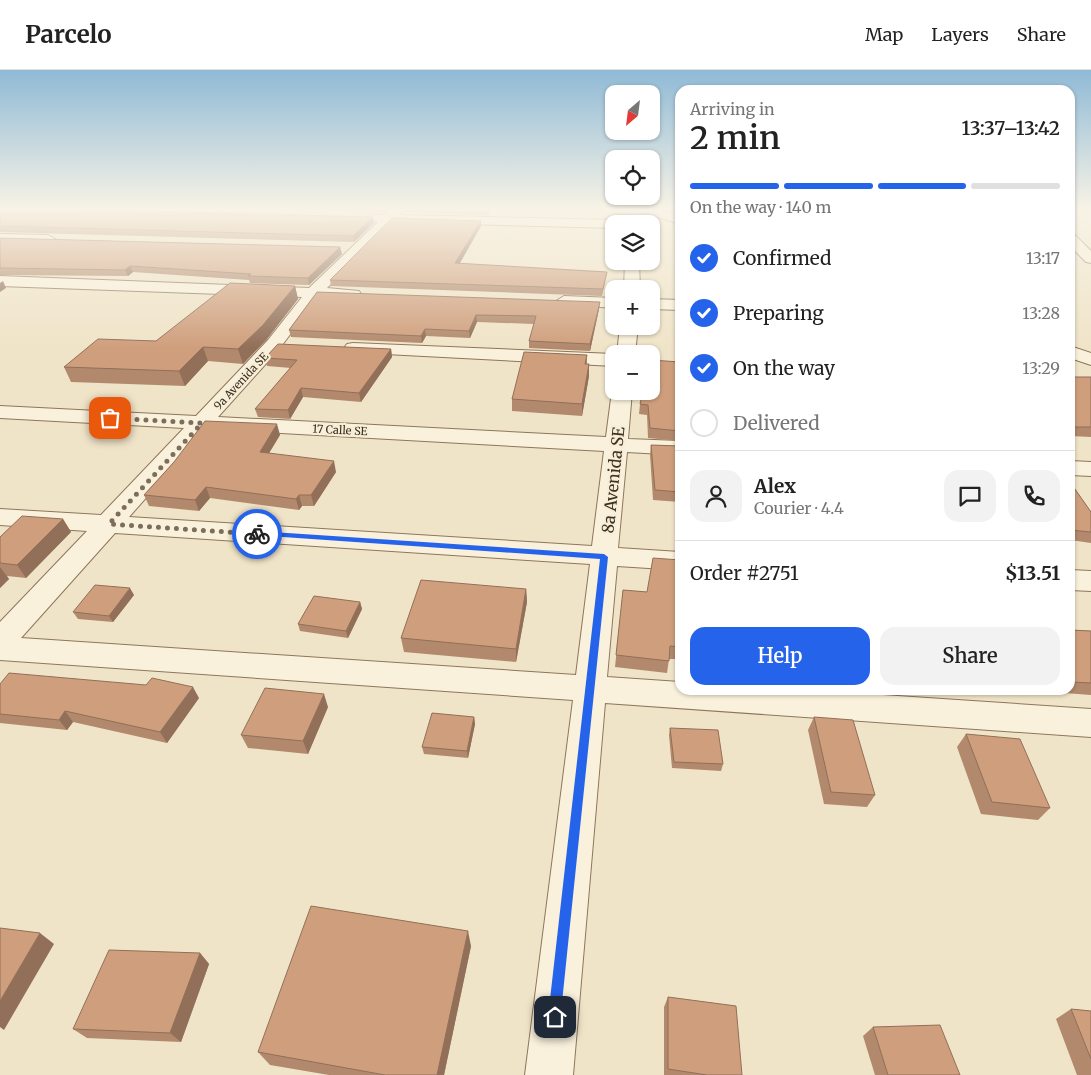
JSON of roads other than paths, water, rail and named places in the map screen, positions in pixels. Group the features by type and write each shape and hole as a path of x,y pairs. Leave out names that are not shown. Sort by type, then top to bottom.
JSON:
{"street":[{"name":"9a Avenida SE","path":"0,641 202,423 284,345 314,292 342,255"},
{"path":"0,281 364,294"},
{"path":"544,300 605,303"},
{"path":"660,304 675,305"},
{"path":"332,347 605,360"},
{"path":"1075,354 1091,359"},
{"name":"8a Avenida SE","path":"549,1075 621,400"},
{"name":"17 Calle SE","path":"0,412 675,448"},
{"path":"1075,468 1091,469"},
{"path":"0,517 675,561"},
{"path":"1075,580 1091,581"},
{"path":"0,648 675,695"},
{"path":"678,695 1091,723"}]}
